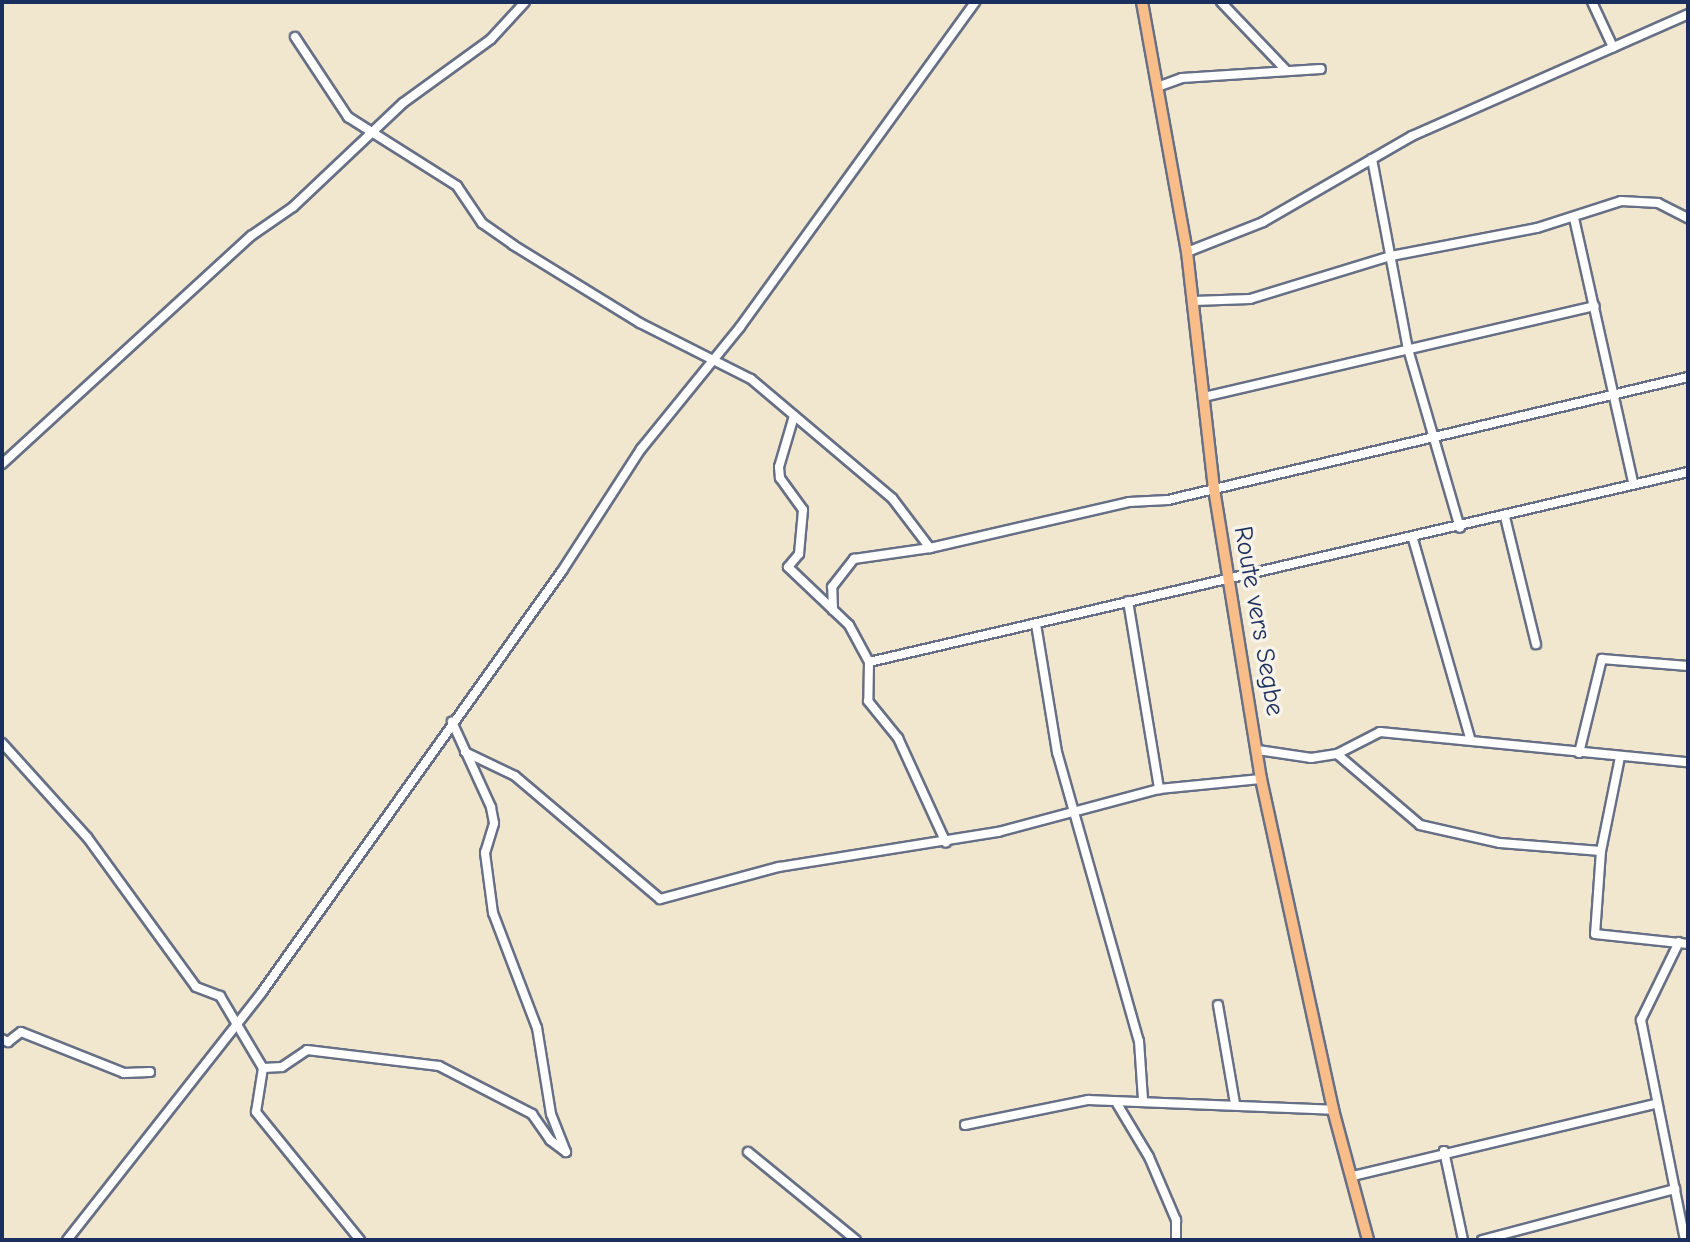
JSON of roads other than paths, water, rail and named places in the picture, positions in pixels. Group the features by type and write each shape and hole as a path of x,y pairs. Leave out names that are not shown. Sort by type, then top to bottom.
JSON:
{"main road":[{"name":"Route vers Segbe","path":"1142,2 1160,86 1187,252 1214,489 1261,779 1333,1110 1368,1240"}],"street":[{"path":"2,464 251,236 293,207 372,130 491,39 525,2"},
{"path":"67,1240 237,1022 562,571 641,449 714,360 975,2"},
{"path":"1221,2 1287,71"},
{"path":"1592,2 1613,47"},
{"path":"1187,252 1263,222 1412,136 1509,97 1688,14"},
{"path":"295,37 348,117 372,130 406,158 457,186 482,223 513,245 640,323 751,379 892,498 930,548"},
{"path":"1160,86 1182,78 1321,69"},
{"path":"1372,159 1408,349 1430,434 1460,528"},
{"path":"1194,301 1250,299 1391,256 1574,218 1621,201 1658,203 1688,218"},
{"path":"1574,218 1633,482"},
{"path":"1204,397 1595,306"},
{"path":"833,610 832,587 854,559 930,548 1129,502 1214,489 1430,434 1612,399 1688,377"},
{"path":"794,416 779,467 780,478 803,510 799,554 788,567 849,625 869,662 868,701 898,738 946,843"},
{"path":"869,662 1227,578 1413,539 1633,482 1688,472"},
{"path":"1505,517 1536,644"},
{"path":"1413,539 1470,738"},
{"path":"1128,601 1159,789"},
{"path":"1036,624 1057,752 1075,814 1084,863 1139,1041 1143,1099"},
{"path":"1579,753 1602,659 1688,666"},
{"path":"263,1068 282,1067 307,1050 439,1066 532,1114 550,1140 566,1152 551,1114 537,1028 493,913 485,853 494,823 491,807 452,722"},
{"path":"1258,750 1311,758 1337,754 1380,732 1470,738 1579,753 1688,762"},
{"path":"2,743 87,837 196,987 220,996 263,1068 256,1112 360,1240"},
{"path":"464,751 515,776 660,899 779,867 946,843 1075,814 1159,789 1261,779"},
{"path":"1337,754 1420,825 1500,843 1601,851"},
{"path":"1620,757 1601,851 1595,934 1684,943 1641,1020 1655,1104 1685,1240"},
{"path":"1218,1005 1235,1103"},
{"path":"2,1039 8,1042 21,1032 124,1073 150,1072"},
{"path":"965,1125 1046,1105 1143,1099 1333,1110"},
{"path":"1116,1102 1149,1157 1176,1220 1176,1240"},
{"path":"1353,1176 1444,1151 1655,1104"},
{"path":"1444,1151 1463,1240"},
{"path":"748,1152 856,1240"},
{"path":"1482,1240 1675,1189"}]}
